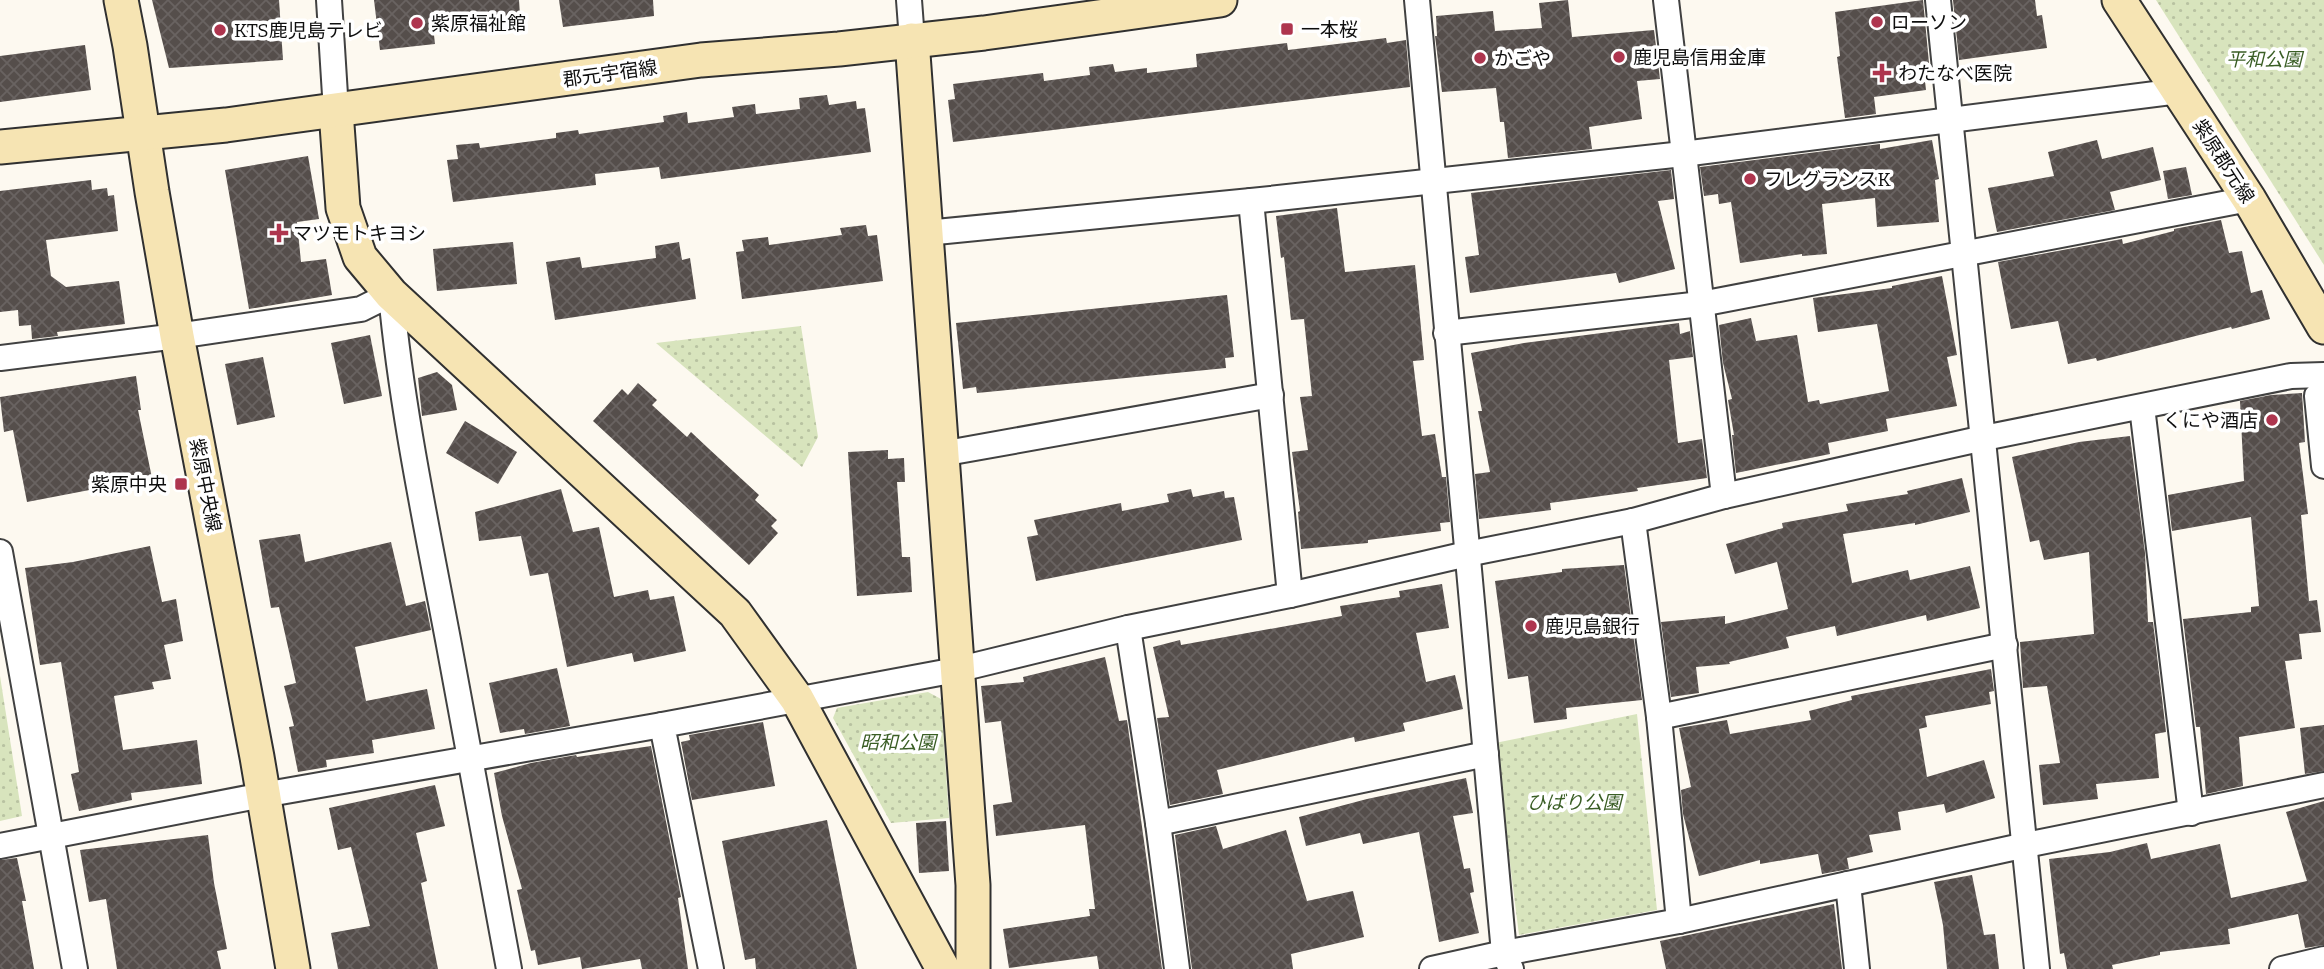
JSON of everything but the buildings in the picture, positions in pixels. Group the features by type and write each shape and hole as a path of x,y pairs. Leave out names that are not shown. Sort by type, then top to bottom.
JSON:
{"street":[{"name":"紫原中央線","path":"121,0 177,336 293,969"},
{"path":"329,0 343,208 360,257 391,294 735,612 797,699 943,969"},
{"path":"909,0 973,885 973,969"},
{"path":"1417,0 1446,334 1508,961"},
{"path":"1666,0 1724,496"},
{"path":"1938,0 2038,969"},
{"name":"紫原郡元線","path":"2119,0 2249,199 2324,327"},
{"name":"郡元宇宿線","path":"0,147 144,134 336,111 701,60 839,49 984,33 1198,1"},
{"path":"926,233 1684,154 2179,91"},
{"path":"1446,334 1701,304 2249,199"},
{"path":"1251,201 1290,595"},
{"path":"0,358 361,309 391,294"},
{"path":"391,294 397,356 418,483 509,969"},
{"path":"0,846 262,795 956,670 1128,628 1290,595 1467,554 1633,521 1724,496 1984,438 2291,376 2324,375"},
{"path":"2324,392 2317,396 2324,466"},
{"path":"941,454 1271,395"},
{"path":"2142,407 2191,813"},
{"path":"1633,521 1659,718 1679,921"},
{"path":"0,552 75,969"},
{"path":"1128,628 1177,969"},
{"path":"1659,718 2005,645"},
{"path":"662,725 712,969"},
{"path":"1158,823 1486,754"},
{"path":"1432,969 1508,961 2026,845 2324,785"},
{"path":"1847,884 1857,969"},
{"path":"2282,969 2324,960"}],"green space":[{"name":"平和公園","path":"2156,0 2324,0 2324,265"},
{"path":"801,326 818,437 802,467 656,343"},
{"path":"0,676 22,816 0,821"},
{"name":"昭和公園","path":"928,692 941,699 949,818 891,823 833,718 837,708"},
{"name":"ひばり公園","path":"1637,714 1657,910 1519,935 1495,743"}],"place":[{"name":"ローソン","path":"1877,22"},
{"name":"紫原福祉館","path":"417,23"},
{"name":"一本桜","path":"1287,29"},
{"name":"KTS鹿児島テレビ","path":"220,30"},
{"name":"鹿児島信用金庫","path":"1619,57"},
{"name":"かごや","path":"1480,58"},
{"name":"わたなべ医院","path":"1882,73"},
{"name":"フレグランスK","path":"1750,179"},
{"name":"マツモトキヨシ","path":"279,233"},
{"name":"くにや酒店","path":"2272,420"},
{"name":"紫原中央","path":"181,484"},
{"name":"鹿児島銀行","path":"1531,626"}]}
